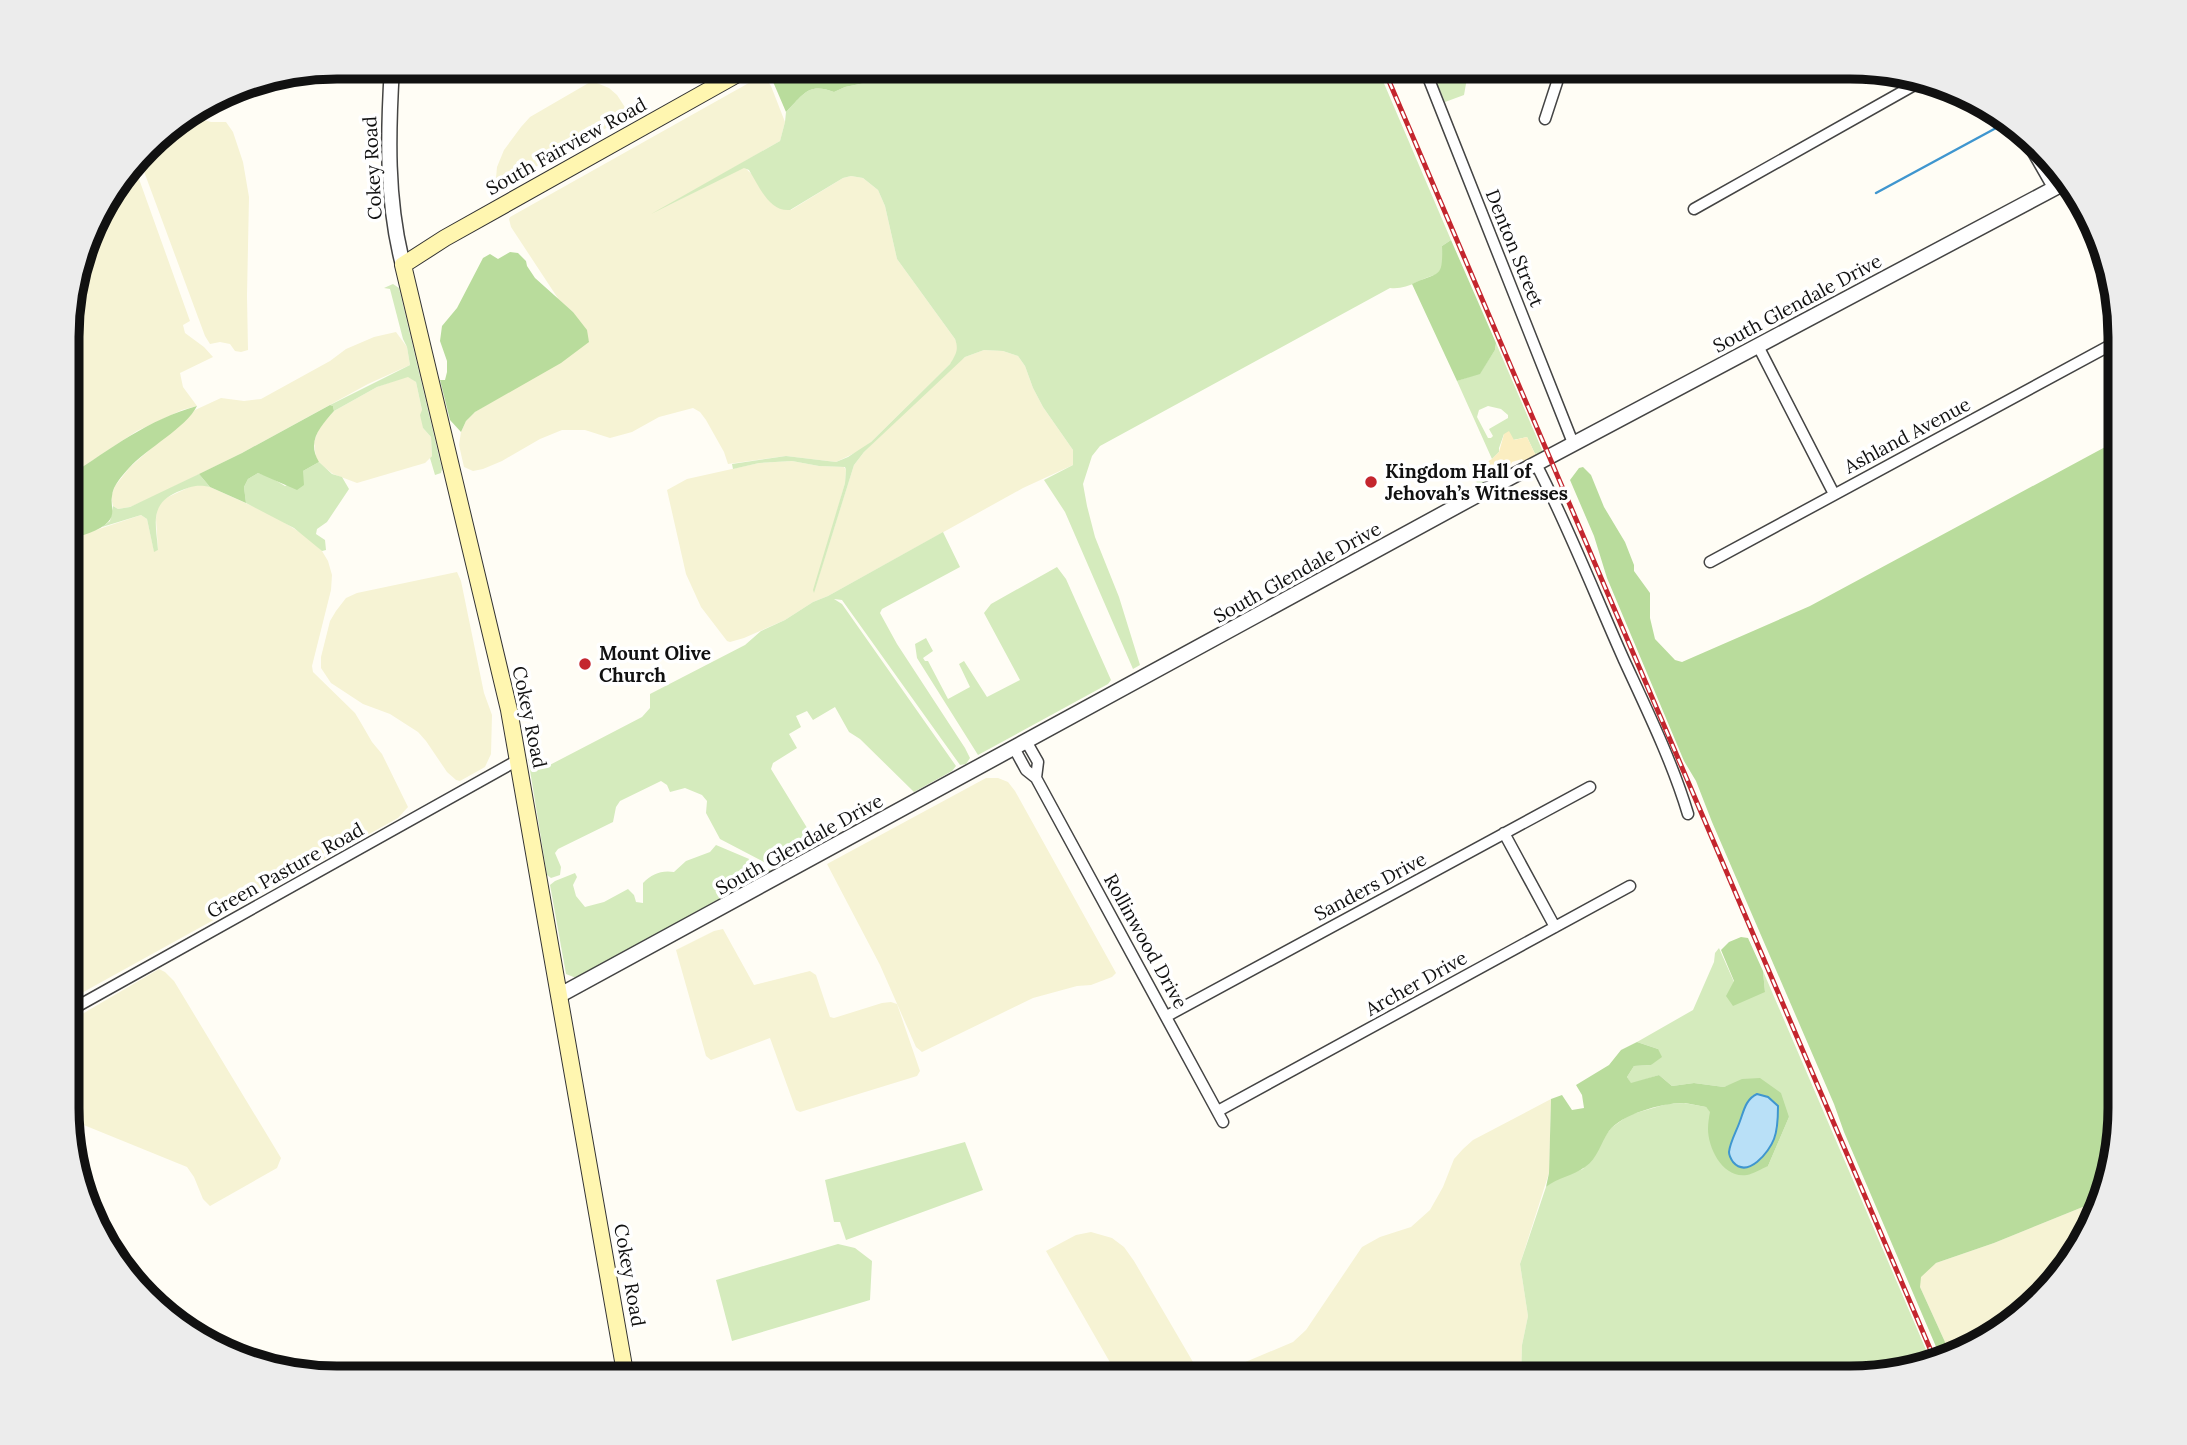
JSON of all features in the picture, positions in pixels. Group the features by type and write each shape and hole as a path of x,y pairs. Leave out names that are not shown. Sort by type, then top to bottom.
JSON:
{"main road":[{"name":"South Fairview Road","path":"403,265 445,238 727,79"},
{"name":"Cokey Road","path":"403,265 495,651 518,760 624,1366"}],"street":[{"name":"Cokey Road","path":"392,79 389,170 394,224 403,265"},
{"name":"Denton Street","path":"1429,79 1573,443"},
{"path":"1545,119 1558,79"},
{"path":"1694,209 1911,87"},
{"name":"South Glendale Drive","path":"560,995 1573,443 2059,185"},
{"path":"1758,346 1834,494"},
{"name":"Ashland Avenue","path":"1710,562 2108,347"},
{"path":"1536,464 1559,508 1589,583 1676,775 1688,814"},
{"name":"Rollinwood Drive","path":"1020,745 1026,771 1036,778 1223,1122"},
{"name":"Green Pasture Road","path":"79,1005 518,760"},
{"name":"Sanders Drive","path":"1167,1016 1590,786"},
{"path":"1504,833 1555,927"},
{"name":"Archer Drive","path":"1218,1111 1630,886"}],"shaded area":[{"path":"756,79 766,79 785,122 780,141 667,206 744,167 791,210 843,178 863,178 878,190 885,206 897,259 955,339 957,354 871,442 836,462 786,456 728,464 706,420 693,408 659,417 632,432 610,438 585,430 562,430 540,439 502,461 473,471 464,467 459,445 466,421 475,412 589,341 573,312 559,300 511,227 510,217"},
{"path":"592,81 609,88 617,95 630,115 502,185 496,178 497,167 504,150 521,127 530,117"},
{"path":"199,118 226,122 233,132 243,162 249,197 248,350 235,351 230,344 220,342 210,344 142,167 166,143"},
{"path":"137,173 190,321 183,325 185,333 213,357 180,373 183,387 197,406 137,431 79,469 79,319 84,286 92,253 105,222"},
{"path":"396,332 407,347 410,365 368,384 242,453 155,496 130,507 118,509 113,506 111,497 115,486 130,467 195,410 221,398 244,401 261,399 330,361 346,349 374,337"},
{"path":"984,350 1003,351 1018,356 1043,407 1073,450 1073,465 1023,488 813,602 785,620 744,638 727,641 701,607 686,574 667,490 687,479 759,463 792,461 844,467 845,483 814,592 854,465 864,452 951,368 965,357"},
{"path":"408,376 416,382 423,428 431,437 432,456 425,463 357,483 333,474 316,459 314,442 319,428 334,411 377,387"},
{"path":"194,485 210,487 274,516 309,538 322,551 332,575 331,590 312,666 313,672 355,713 382,754 408,807 398,818 79,994 79,536 141,515 147,519 154,551 158,550 157,507 166,498"},
{"path":"457,572 484,693 492,715 491,754 485,767 460,781 447,772 418,732 390,714 363,704 331,683 321,668 330,621 346,598 357,593"},
{"path":"986,778 998,778 1008,782 1015,791 1116,973 1091,985 1033,998 922,1052 916,1047 880,965 827,864"},
{"path":"723,929 754,985 810,971 816,975 830,1017 834,1018 882,1003 897,1004 920,1071 917,1076 800,1112 796,1110 770,1038 711,1060 706,1056 676,950"},
{"path":"159,969 165,972 174,981 281,1158 277,1168 210,1206 203,1199 187,1167 79,1123 79,1016"},
{"path":"1551,1099 1549,1173 1520,1264 1528,1316 1522,1345 1521,1366 1236,1366 1293,1342 1306,1330 1362,1247 1380,1237 1411,1227 1430,1210 1454,1159 1473,1140"},
{"path":"2090,1204 2065,1252 2033,1291 1994,1323 1948,1348 1920,1287 1920,1277 1936,1263"},
{"path":"1091,1232 1112,1238 1124,1247 1195,1366 1112,1366 1046,1251 1076,1235"}],"green space":[{"path":"772,79 884,79 834,92 812,89 786,112"},
{"path":"884,79 1382,79 1451,240 1442,246 1443,266 1438,274 1409,286 1390,288 1100,446 1092,456 1083,484 1087,506 1095,537 1119,597 1140,665 1133,669 1065,512 1044,480 1073,465 1073,450 1043,407 1018,356 1003,351 984,350 965,357 864,452 854,465 814,593 845,483 845,467 792,461 759,463 733,469 732,464 786,456 836,462 848,457 871,442 950,364 957,349 955,339 897,259 885,206 878,190 863,178 843,178 790,210 783,210 770,202 749,170 744,168 651,214 780,141 786,112 807,92 812,89 825,89 834,92"},
{"path":"1435,79 1467,79 1464,95 1445,102"},
{"path":"1451,240 1496,343 1495,350 1480,374 1457,381 1412,284 1438,273 1442,264 1442,246"},
{"path":"510,252 518,253 526,261 535,278 573,312 587,330 589,342 561,363 475,412 466,421 461,432 450,420 440,380 445,380 447,372 447,361 440,341 442,326 457,308 483,258 490,254 498,259"},
{"path":"393,284 399,288 442,469 441,473 435,475 430,458 431,437 423,428 416,382 408,377 377,387 334,411 330,405 410,365 390,289 384,288"},
{"path":"1496,343 1543,452 1535,454 1527,437 1513,440 1504,434 1499,452 1492,459 1457,381 1480,373 1495,350","holes":["1488,406 1501,409 1508,418 1489,429 1493,436 1488,438 1477,417 1479,410"]},
{"path":"330,405 334,411 320,428 315,441 315,454 319,462 303,471 304,485 297,490 258,473 248,479 244,487 246,503 210,487 199,474 242,453"},
{"path":"197,406 184,422 137,460 121,477 113,492 112,513 108,522 95,531 79,536 79,469 146,427"},
{"path":"2108,445 2108,1126 2103,1159 2090,1204 1936,1263 1921,1277 1920,1287 1948,1348 1938,1351 1696,781 1684,761 1607,578 1594,536 1570,480 1579,468 1583,467 1591,475 1604,507 1625,542 1634,571 1650,593 1650,618 1655,639 1675,660 1682,662 1810,606"},
{"path":"319,462 332,474 342,477 349,489 327,522 317,529 316,534 325,540 326,550 322,551 294,528 246,503 244,487 248,479 258,473 285,486 302,478 303,471"},
{"path":"1496,467 1501,473 1495,480 1483,485 1476,482 1483,472"},
{"path":"199,474 210,487 193,486 177,492 168,497 158,509 158,550 154,552 147,519 141,515 102,527 110,521 113,506 118,509 130,507"},
{"path":"943,532 960,567 882,609 880,613 897,644 965,748 970,758 966,764 960,765 842,600 834,599 842,604 956,766 952,771 914,792 860,739 849,732 835,707 813,720 807,711 796,716 801,727 789,734 797,748 773,763 771,769 820,849 779,870 720,839 706,813 707,801 702,795 685,788 670,792 667,785 661,781 620,801 613,822 558,849 555,853 561,867 560,875 551,878 547,875 528,758 530,752 533,750 538,753 542,769 642,717 650,708 650,694 745,645 761,631"},
{"path":"1057,567 1066,579 1111,680 978,755 917,658 915,644 926,638 933,651 923,658 928,661 948,699 970,687 959,664 964,661 987,697 1020,680 984,613 991,604"},
{"path":"716,845 773,872 747,889 737,884 727,886 722,899 581,977 566,974 550,885 575,873 577,877 573,885 576,896 585,907 604,902 628,889 636,902 643,903 643,883 646,880 661,872 674,872 686,861 710,852"},
{"path":"1741,937 1748,938 1763,971 1765,992 1733,1006 1726,996 1734,981 1721,950 1729,942"},
{"path":"1719,948 1734,982 1765,992 1763,971 1928,1354 1868,1366 1521,1366 1522,1345 1528,1316 1520,1264 1546,1187 1554,1180 1583,1169 1611,1128 1629,1115 1667,1104 1684,1103 1706,1107 1768,1166 1789,1117 1733,1084 1724,1087 1694,1083 1672,1086 1659,1075 1631,1084 1627,1077 1634,1066 1651,1065 1658,1049 1637,1042 1693,1010 1714,962"},
{"path":"1637,1042 1658,1049 1662,1057 1651,1065 1634,1066 1627,1077 1631,1083 1659,1075 1672,1086 1694,1083 1724,1087 1742,1079 1760,1078 1781,1093 1789,1117 1768,1166 1747,1175 1731,1172 1718,1161 1711,1145 1708,1129 1710,1112 1706,1107 1676,1103 1644,1110 1623,1119 1609,1131 1589,1163 1546,1187 1549,1173 1551,1099 1562,1095 1572,1110 1584,1108 1582,1095 1576,1085 1609,1065 1621,1050","holes":["1753,1095 1778,1107 1777,1130 1767,1152 1749,1166 1735,1164 1729,1151"]},
{"path":"965,1142 983,1190 846,1240 840,1222 834,1222 825,1180"},
{"path":"838,1244 855,1248 872,1261 870,1300 732,1341 716,1280"}],"sand":[{"path":"1509,431 1514,440 1527,437 1535,454 1543,452 1525,463 1522,459 1512,462 1511,470 1498,479 1501,473 1496,467 1484,472 1476,482 1473,477 1475,469 1499,452 1504,434"}],"water":[{"path":"1757,1094 1768,1097 1778,1106 1775,1135 1768,1150 1757,1162 1751,1166 1739,1166 1730,1157 1730,1148 1746,1105"}],"waterway":[{"path":"1876,193 2000,126"}],"railway":[{"path":"1388,79 1932,1353"}],"place":[{"name":"Kingdom Hall of Jehovah’s Witnesses","path":"1371,482"},
{"name":"Mount Olive Church","path":"585,664"}]}
